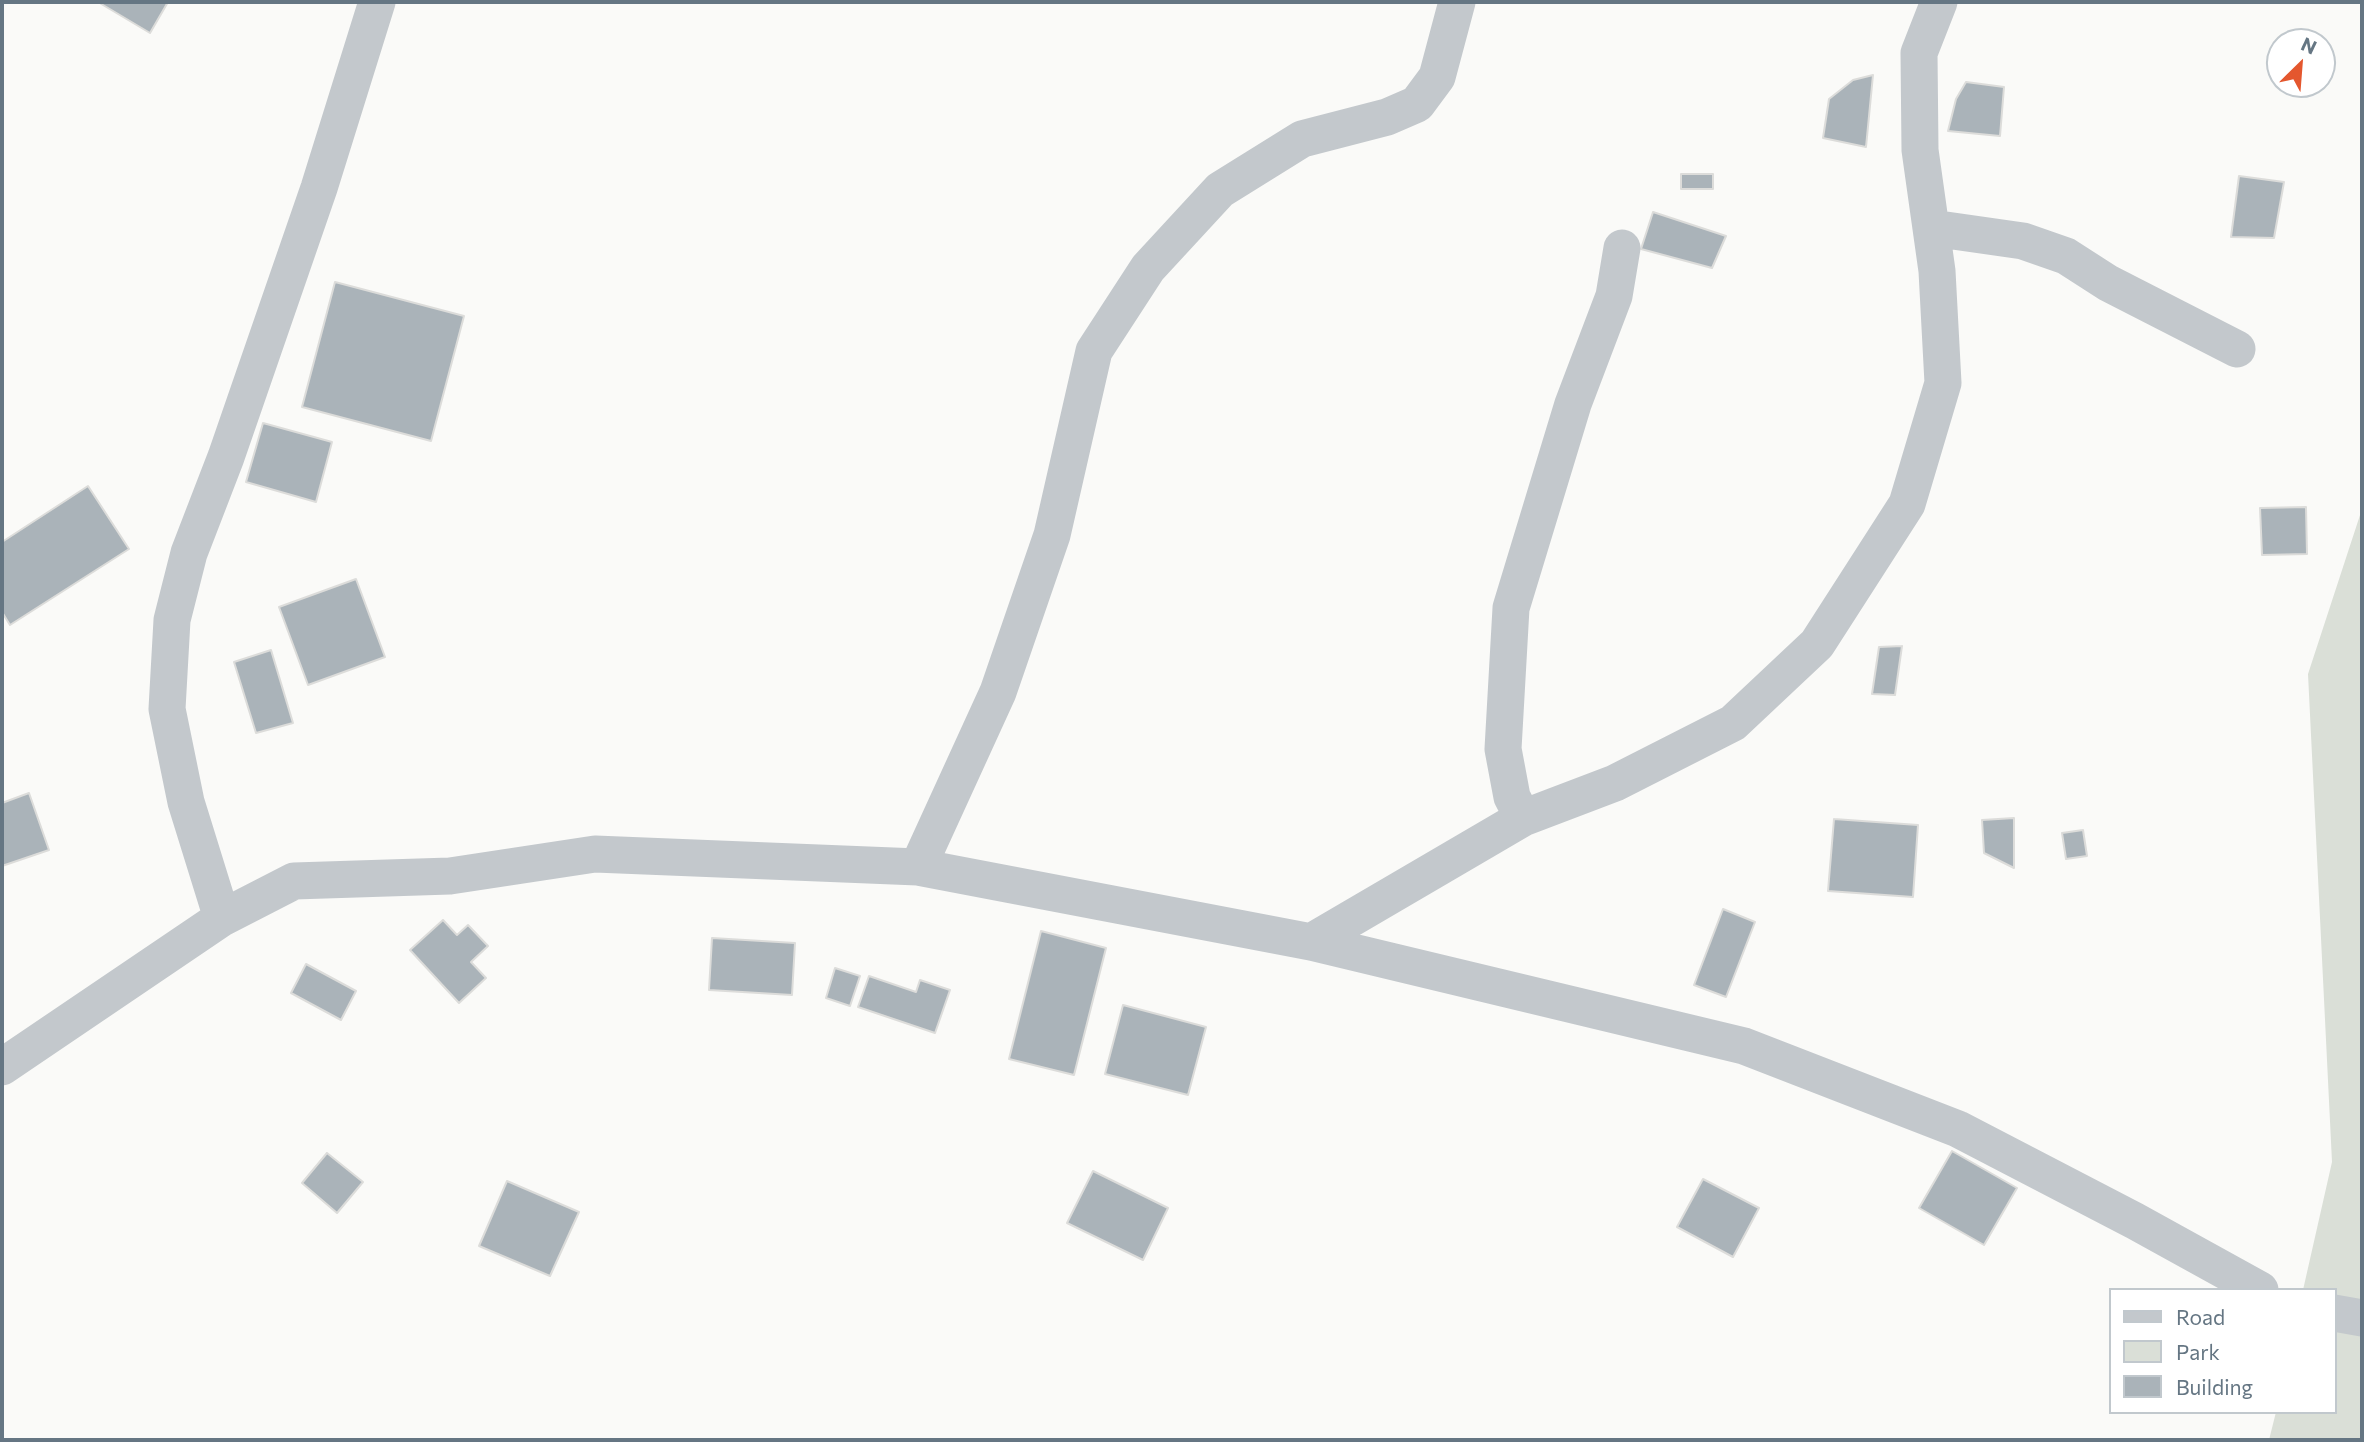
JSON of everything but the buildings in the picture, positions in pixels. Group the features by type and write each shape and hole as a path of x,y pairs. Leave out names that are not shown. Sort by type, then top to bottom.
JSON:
{"street":[{"path":"222,918 186,802 167,709 172,620 189,553 226,457 319,188 377,2"},
{"path":"918,867 998,692 1048,548 1094,351 1148,268 1220,190 1302,139 1387,117 1417,104 1437,76 1457,2"},
{"path":"1311,942 1523,818 1615,783 1733,723 1817,644 1906,505 1943,383 1932,228 1920,150 1919,53 1939,2"},
{"path":"1932,228 2023,241 2066,256 2108,283 2237,349"},
{"path":"1523,818 1512,797 1503,749 1511,608 1573,404 1614,296 1622,248"},
{"path":"2,1067 222,918 294,880 450,876 595,854 918,867 1311,942 1744,1046 1958,1129 2136,1221 2256,1288"},
{"path":"2336,1313 2362,1318"}],"green space":[{"path":"2362,509 2362,1440 2269,1440 2276,1414 2336,1414 2336,1288 2303,1288 2332,1162 2308,674"}]}
